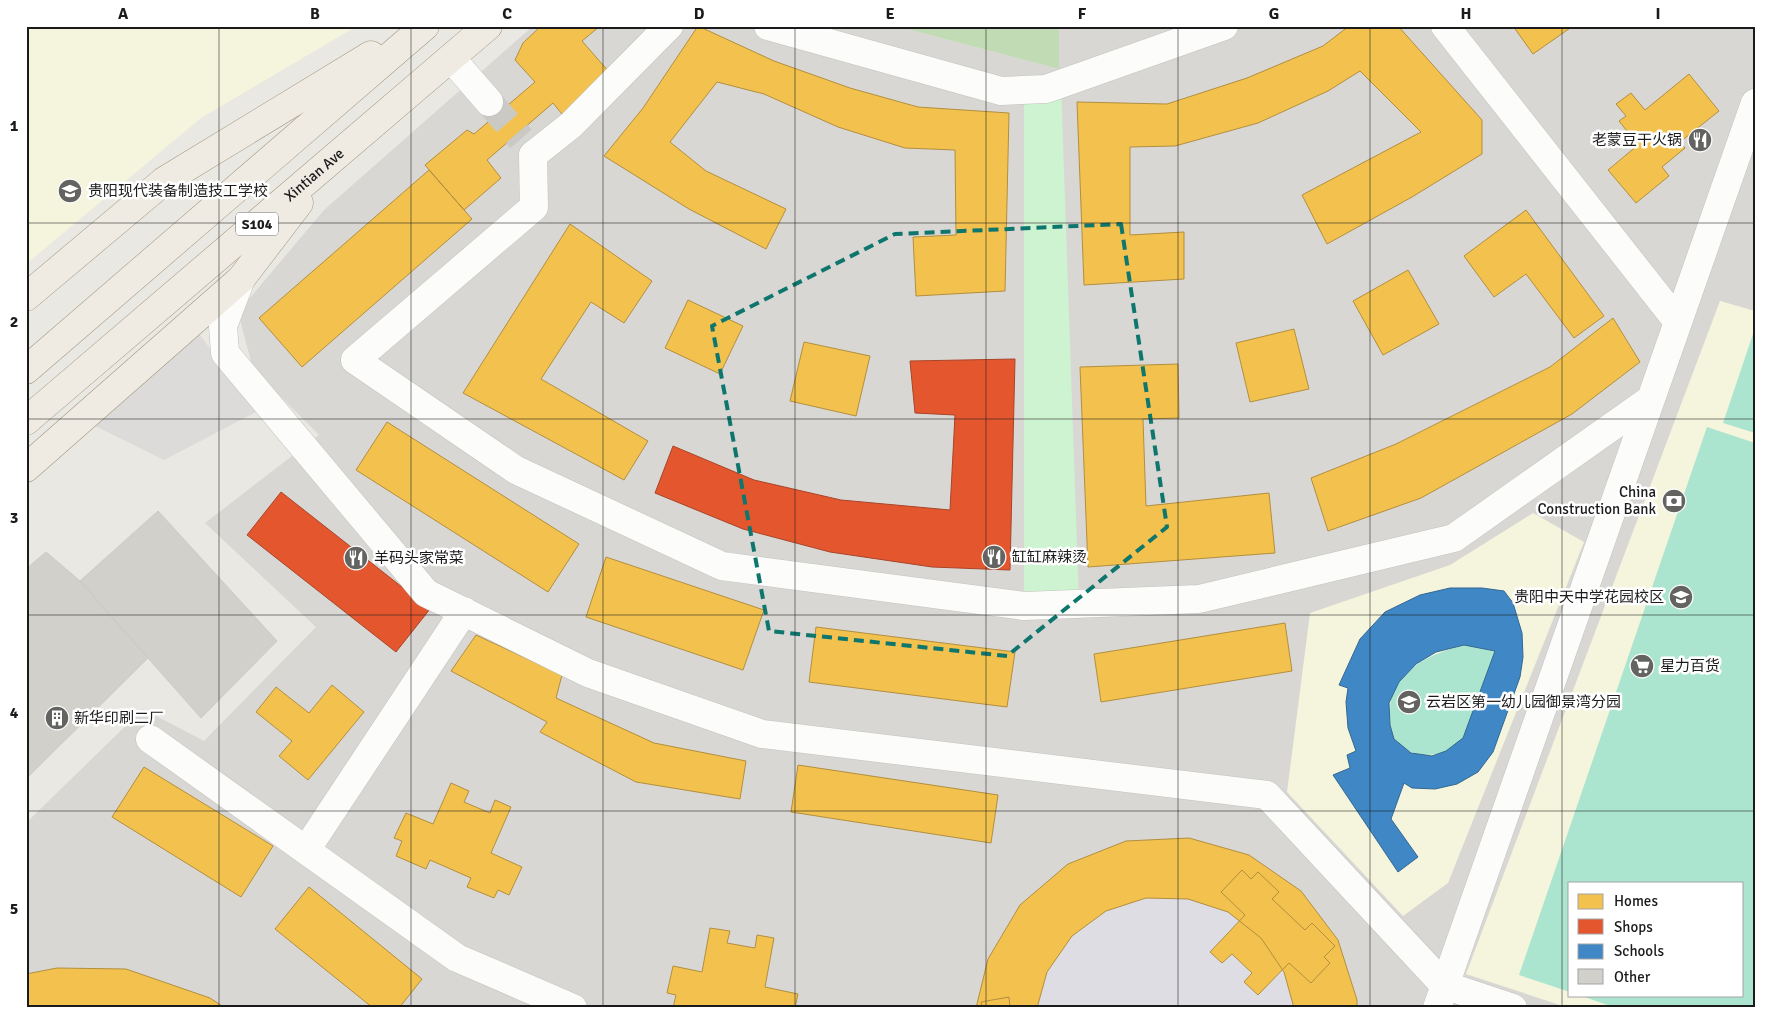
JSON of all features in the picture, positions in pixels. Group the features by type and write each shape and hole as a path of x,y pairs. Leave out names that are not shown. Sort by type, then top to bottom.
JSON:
{"main road":[{"path":"26,297 164,181 419,26"},
{"name":"S104","path":"26,370 425,26"},
{"name":"Xintian Ave","path":"26,422 488,26"},
{"path":"26,468 241,279 332,160"}],"street":[{"path":"669,26 571,125 527,147 534,206 355,360 516,470 722,566 1024,606 1199,599 1454,538 1651,399"},
{"path":"768,26 1001,91 1046,89 1224,26"},
{"path":"1445,26 1678,322"},
{"path":"451,58 489,102"},
{"path":"1440,996 1755,104"},
{"path":"241,279 223,326 224,353 426,593 588,673 762,734 1266,795 1440,996 1513,1008"},
{"path":"306,850 464,611"},
{"path":"150,738 456,958 573,1008"}],"highlighted area":[{"path":"1121,224 1167,527 1007,656 769,631 712,326 895,234"}],"shaded area":[{"name":"贵阳现代装备制造技工学校","path":"26,26 357,26 201,118 26,264"},
{"path":"533,26 896,26 1059,69 1059,26 1755,26 1755,1008 26,1008 26,823 143,709 204,741 316,627 205,523 319,435 253,369 238,312 324,210"},
{"name":"贵阳中天中学花园校区","path":"1720,301 1755,311 1755,1008 1569,1008 1466,974"},
{"path":"196,330 258,411 164,460 89,423"},
{"name":"云岩区第一幼儿园御景湾分园","path":"1533,513 1584,542 1448,883 1403,916 1287,792 1310,613 1450,565"},
{"path":"1146,898 1188,899 1228,912 1261,938 1284,972 1294,1008 1037,1008 1047,972 1072,936 1106,911"}],"green space":[{"path":"896,26 1059,26 1059,69"},
{"path":"1061,84 1079,604 1024,606 1024,90"},
{"path":"1755,328 1755,433 1723,423"},
{"name":"贵阳中天中学花园校区","path":"1707,427 1755,443 1755,1008 1616,1008 1582,996 1744,996 1744,882 1568,882 1568,991 1519,975"},
{"path":"1464,645 1495,651 1464,737 1457,745 1439,754 1419,754 1409,751 1401,746 1392,736 1391,698 1396,686 1404,675 1425,659"}],"building: Homes":[{"path":"541,26 600,26 582,41 610,73 562,114 553,103 487,160 501,178 464,210 425,165 467,130 474,134 535,82 515,60 523,43"},
{"path":"698,26 774,61 850,88 918,107 1009,113 1005,291 916,296 913,237 956,235 955,150 905,148 838,127 764,94 717,82 670,142 706,171 786,209 766,249 689,209 604,156 643,108"},
{"path":"1349,26 1398,26 1482,120 1482,154 1412,197 1327,244 1302,195 1421,132 1360,71 1328,91 1258,123 1175,146 1130,147 1130,235 1184,232 1184,279 1084,285 1077,102 1167,104 1247,78 1323,46"},
{"path":"1513,26 1573,26 1533,54"},
{"path":"1689,74 1719,111 1680,142 1685,148 1662,167 1669,176 1636,203 1608,170 1638,145 1619,121 1626,116 1616,104 1631,93 1645,110"},
{"path":"429,170 472,219 302,367 259,318"},
{"path":"1526,210 1604,316 1574,338 1526,274 1494,297 1464,256"},
{"path":"570,224 652,281 624,323 591,302 541,379 648,441 624,480 463,393"},
{"path":"1408,270 1439,324 1383,355 1353,301"},
{"path":"688,300 743,326 720,374 665,348"},
{"path":"1613,318 1640,362 1572,414 1421,498 1328,531 1311,478 1396,444 1550,367"},
{"path":"1294,329 1309,389 1250,402 1236,343"},
{"path":"804,342 870,356 856,416 790,401"},
{"path":"1178,364 1179,418 1143,419 1146,506 1269,493 1275,553 1088,567 1080,367"},
{"path":"387,422 579,544 548,592 356,470"},
{"path":"606,557 764,610 743,670 586,617"},
{"path":"1285,623 1292,671 1101,702 1094,654"},
{"path":"816,627 1015,652 1007,707 809,682"},
{"path":"476,635 562,675 556,698 654,743 746,761 740,799 636,782 540,732 547,722 451,671"},
{"path":"332,685 364,712 308,780 279,756 292,741 256,712 276,687 309,713"},
{"path":"798,765 998,795 991,843 791,812"},
{"path":"144,767 273,846 241,897 112,817"},
{"path":"451,783 469,791 464,802 490,813 495,800 511,807 491,853 522,867 509,895 498,890 494,898 467,887 471,878 430,860 426,869 396,856 402,841 394,838 406,813 433,824"},
{"path":"1189,838 1249,855 1301,891 1338,940 1357,1000 1357,1008 1294,1008 1284,972 1261,938 1228,912 1188,899 1146,898 1106,911 1072,936 1047,972 1037,1008 976,1008 988,959 1020,905 1068,864 1126,841"},
{"path":"1242,870 1251,879 1258,872 1279,892 1272,899 1305,930 1312,923 1335,946 1324,957 1330,963 1311,983 1289,963 1258,995 1244,982 1252,973 1232,954 1222,963 1210,952 1245,915 1221,892"},
{"path":"309,887 422,979 399,1008 373,1008 275,929"},
{"path":"710,928 730,931 727,943 755,948 757,935 774,938 765,987 798,994 795,1008 673,1008 676,995 667,993 673,966 702,972"},
{"path":"57,968 126,969 210,998 225,1008 26,1008 26,974"},
{"path":"1009,997 1010,1008 982,1008 981,1002"}],"building: Shops":[{"path":"1015,359 1010,570 932,567 830,552 743,529 655,493 673,446 754,480 841,500 950,510 955,415 915,413 910,361"},
{"path":"281,492 430,609 396,652 247,535"}],"building: Schools":[{"path":"1450,588 1482,588 1504,591 1513,603 1522,633 1523,657 1520,677 1493,752 1478,772 1457,784 1435,789 1412,788 1404,783 1391,819 1418,857 1398,872 1333,775 1350,768 1347,755 1356,751 1348,728 1346,702 1348,688 1339,685 1360,639 1385,612 1420,595","holes":["1464,645 1495,651 1463,738 1446,751 1432,756 1411,753 1394,739 1390,725 1389,703 1399,682 1416,664 1436,652"]}],"building: Other":[{"path":"158,511 277,641 201,718 80,581"},
{"name":"新华印刷二厂","path":"46,552 80,581 148,658 26,779 26,628 30,624 26,620 26,569"}],"tunnel":[{"path":"489,102 521,139"}],"place":[{"name":"老蒙豆干火锅","path":"1700,140"},
{"name":"贵阳现代装备制造技工学校","path":"70,191"},
{"name":"China Construction Bank","path":"1674,501"},
{"name":"缸缸麻辣烫","path":"994,557"},
{"name":"羊码头家常菜","path":"356,558"},
{"name":"贵阳中天中学花园校区","path":"1681,597"},
{"name":"星力百货","path":"1642,666"},
{"name":"云岩区第一幼儿园御景湾分园","path":"1409,702"},
{"name":"新华印刷二厂","path":"57,718"}]}
